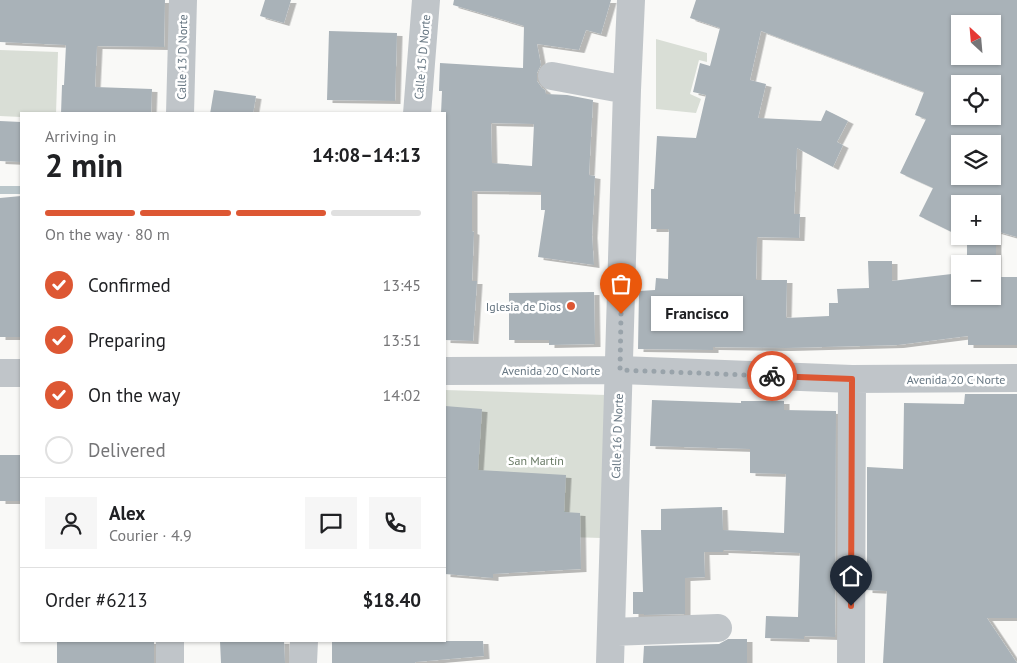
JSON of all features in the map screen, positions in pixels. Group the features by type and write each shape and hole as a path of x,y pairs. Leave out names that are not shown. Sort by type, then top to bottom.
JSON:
{"street":[{"name":"Calle 13 D Norte","path":"180,112 184,0"},
{"name":"Calle 15 D Norte","path":"417,112 426,0"},
{"name":"Calle 16 D Norte","path":"610,663 631,0"},
{"path":"552,76 627,90"},
{"name":"Avenida 20 C Norte","path":"446,371 620,370 852,379 1017,378"},
{"path":"0,373 20,373"},
{"path":"851,663 852,379"},
{"path":"611,632 718,628"},
{"path":"170,642 170,663"},
{"path":"303,663 304,642"}],"green space":[{"path":"656,39 707,53 707,62 699,60 690,94 701,99 696,113 656,109"},
{"path":"0,50 58,52 56,112 20,112 20,117 0,116"},
{"name":"San Martín","path":"446,390 606,395 601,538 537,536 446,525"}],"building":[{"path":"0,0 165,0 164,47 97,46 95,87 152,89 151,112 61,112 66,45 0,42"},
{"path":"265,0 291,0 284,23 260,16"},
{"path":"454,0 611,0 601,34 586,30 579,50 537,44 541,65 537,73 537,81 546,94 567,95 593,100 589,175 595,176 592,235 594,265 538,257 545,210 541,210 541,192 472,191 472,231 474,232 472,281 477,281 473,341 446,340 446,112 441,112 442,91 439,91 440,63 523,68 524,26 453,5","holes":["491,123 534,124 532,166 492,163"]},
{"path":"696,0 1017,0 1017,237 1001,232 1001,195 951,195 951,232 919,216 933,188 900,173 926,119 915,115 924,92 761,31 750,80 766,84 758,118 821,121 826,110 848,121 837,142 843,145 833,167 797,148 794,214 800,214 799,238 757,237 756,280 787,280 786,318 829,316 829,303 838,303 837,289 869,288 868,261 892,261 892,281 951,274 951,305 1001,305 1001,277 1017,277 1017,345 968,345 968,336 898,345 786,348 713,347 713,350 638,349 639,291 655,290 656,278 668,279 669,229 651,229 651,189 654,189 657,136 696,138 706,95 693,92 700,63 710,66 720,28 690,18"},
{"path":"329,31 397,33 395,101 327,100"},
{"path":"214,90 256,96 253,112 210,112"},
{"path":"0,121 20,122 20,162 0,161"},
{"path":"20,196 20,337 0,337 0,198"},
{"path":"967,245 996,245 996,255 967,255"},
{"path":"594,292 595,344 549,345 549,340 509,340 509,293"},
{"path":"965,394 1017,394 1017,618 987,618 1017,663 883,663 887,591 867,590 867,467 903,469 904,403 964,404"},
{"path":"652,400 741,403 741,401 784,401 784,410 836,411 835,637 804,636 804,639 765,638 766,616 798,617 800,553 723,550 723,552 704,552 705,577 685,578 685,614 633,614 633,592 643,592 641,530 661,530 661,509 722,507 723,530 784,533 786,474 750,473 750,449 650,446"},
{"path":"446,406 482,409 478,470 566,475 564,512 580,513 581,569 493,574 493,578 446,574"},
{"path":"0,455 20,455 20,501 0,501"},
{"path":"728,639 747,639 747,663 643,663 644,646 719,644"},
{"path":"483,641 484,656 415,663 332,663 332,642"},
{"path":"57,642 154,642 154,663 57,663"},
{"path":"220,642 284,642 285,663 221,663"}],"waterway":[{"path":"0,190 20,190"}],"way so far":[{"path":"621,314 620,370 772,376"}],"place":[{"name":"Iglesia de Dios","path":"571,306"},
{"name":"Francisco","path":"621,314"}],"route":[{"path":"772,376 852,379 851,606"}]}
